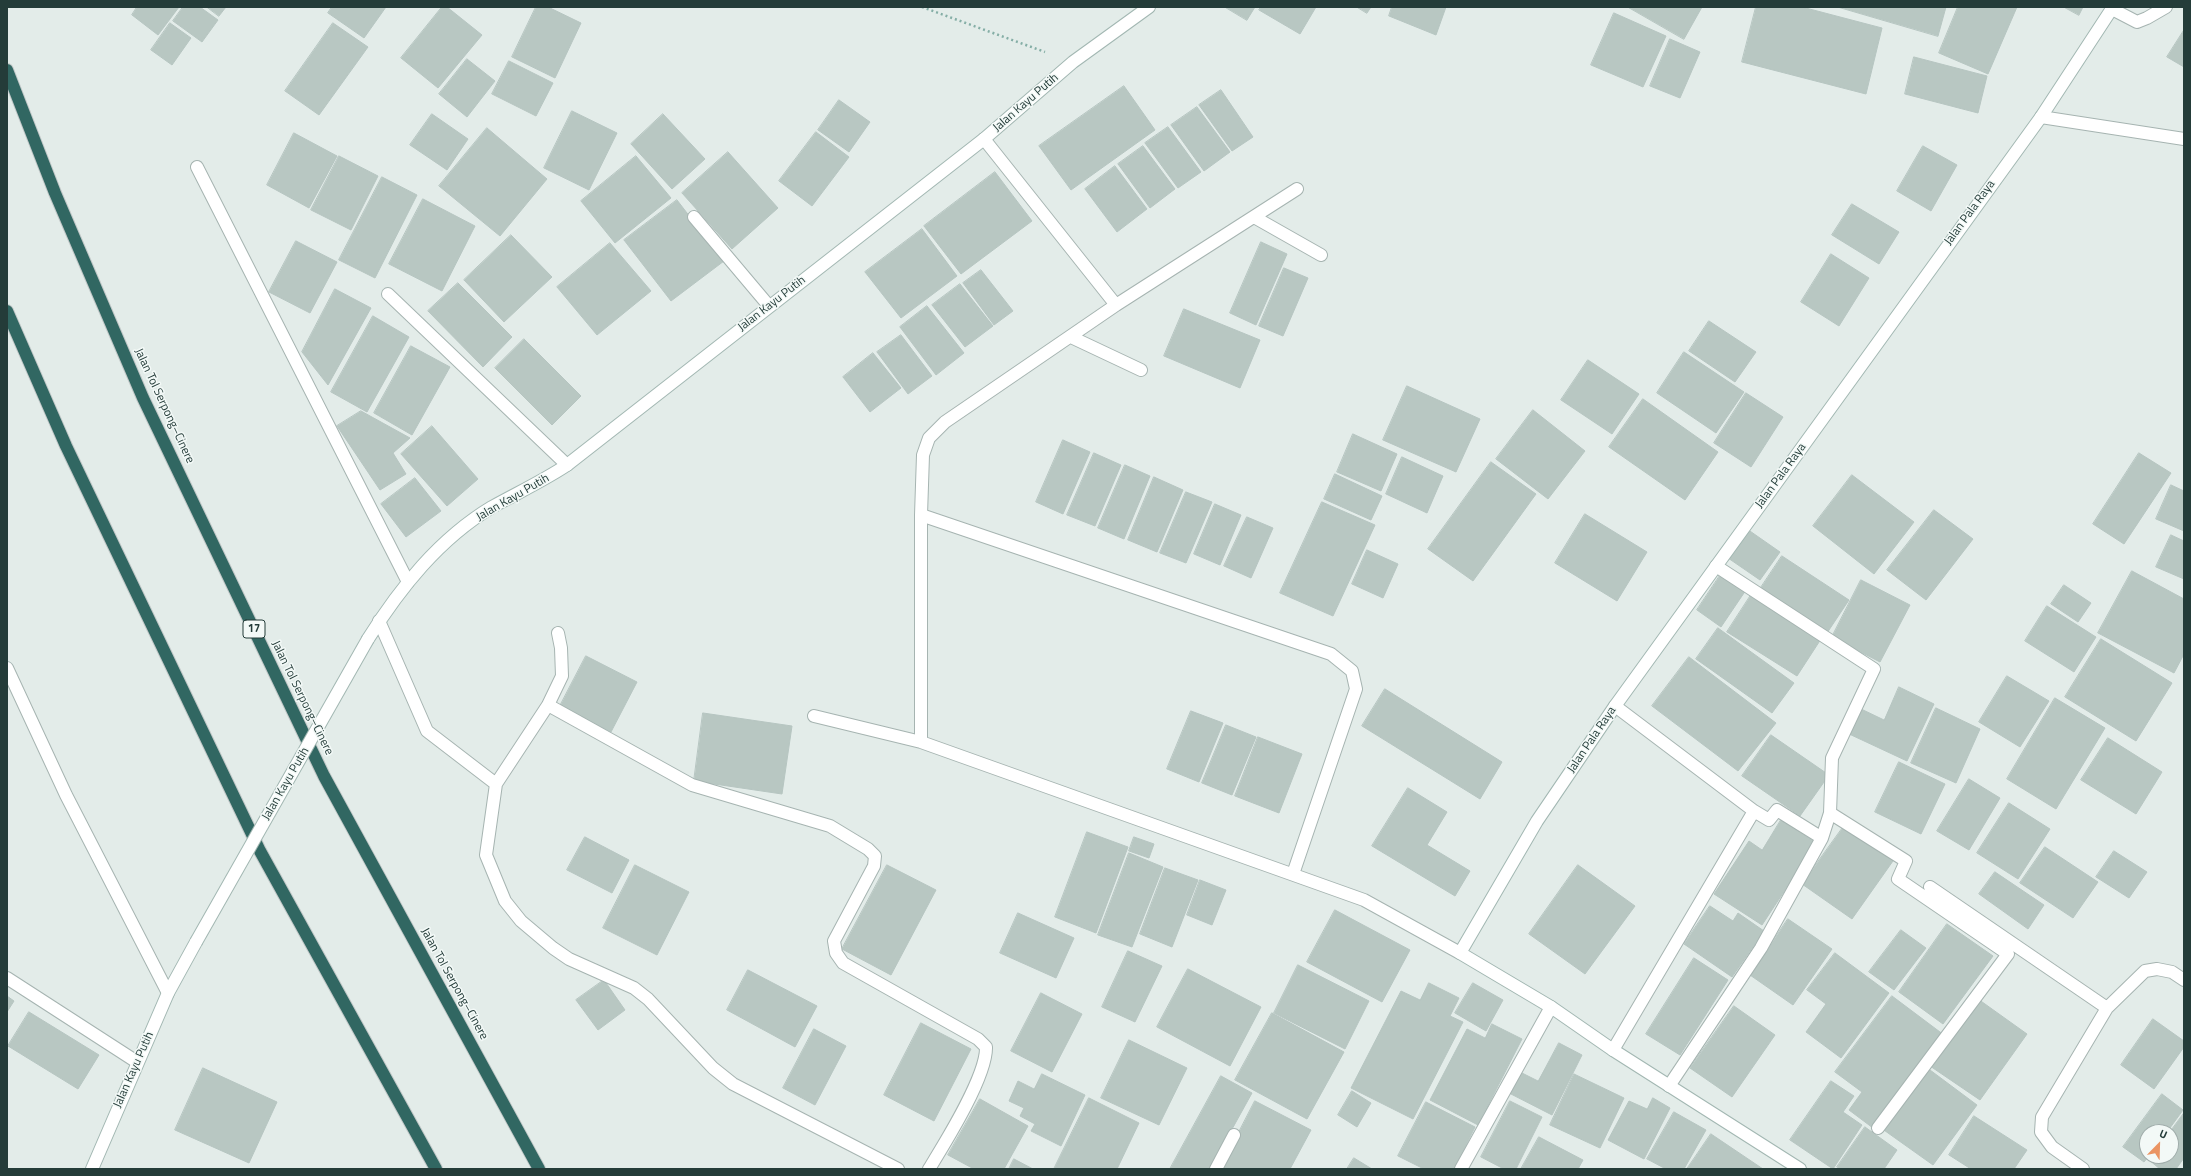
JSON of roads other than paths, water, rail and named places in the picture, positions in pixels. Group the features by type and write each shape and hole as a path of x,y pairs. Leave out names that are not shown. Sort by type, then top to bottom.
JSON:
{"highway":[{"name":"Jalan Tol Serpong–Cinere","path":"7,70 55,193 143,398 324,776 539,1169"},
{"path":"7,310 66,446 260,851 436,1169"}],"street":[{"name":"Jalan Kayu Putih","path":"92,1169 168,993 196,942 368,639 379,621 427,559 456,532 492,508 541,482 567,465 984,139 1073,62 1149,7"},
{"path":"2112,8 2137,22 2166,7"},
{"name":"Jalan Pala Raya","path":"1460,953 1537,820 1615,706 2041,117 2112,8"},
{"path":"2041,117 2184,139"},
{"path":"984,139 1116,305"},
{"path":"196,167 408,582"},
{"path":"921,742 921,515 923,454 929,438 945,422 1116,305 1297,190"},
{"path":"694,217 769,306"},
{"path":"1254,217 1320,255"},
{"path":"388,294 567,465"},
{"path":"1071,337 1141,370"},
{"path":"921,515 1331,654 1352,671 1356,689 1293,874"},
{"path":"1669,1086 1760,948 1822,838 1830,813 1832,758 1874,669 1716,566"},
{"path":"379,621 427,731 496,784"},
{"path":"558,633 561,648 562,676 548,705 496,784 486,855 505,901 521,921 569,959 634,988 648,999 713,1068 733,1084 898,1169"},
{"path":"7,668 66,795 168,993"},
{"path":"548,705 692,785 830,826 868,848 875,856 874,866 834,941 836,953 842,963 978,1038 986,1047 983,1066 959,1118 929,1169"},
{"path":"1615,706 1754,811 1769,820 1777,810 1822,838"},
{"path":"814,716 921,742 1364,900 1460,953 1548,1007 1551,1007 1613,1050 1800,1169"},
{"path":"1613,1050 1754,811"},
{"path":"1830,813 1906,860 1898,879 2008,954 1878,1128"},
{"path":"1930,887 2107,1008"},
{"path":"2083,1169 2052,1147 2041,1132 2042,1117 2107,1008 2145,971 2158,969 2172,972 2184,980"},
{"path":"7,978 137,1062"},
{"path":"1461,1169 1551,1007"},
{"path":"1216,1169 1234,1135"}]}
